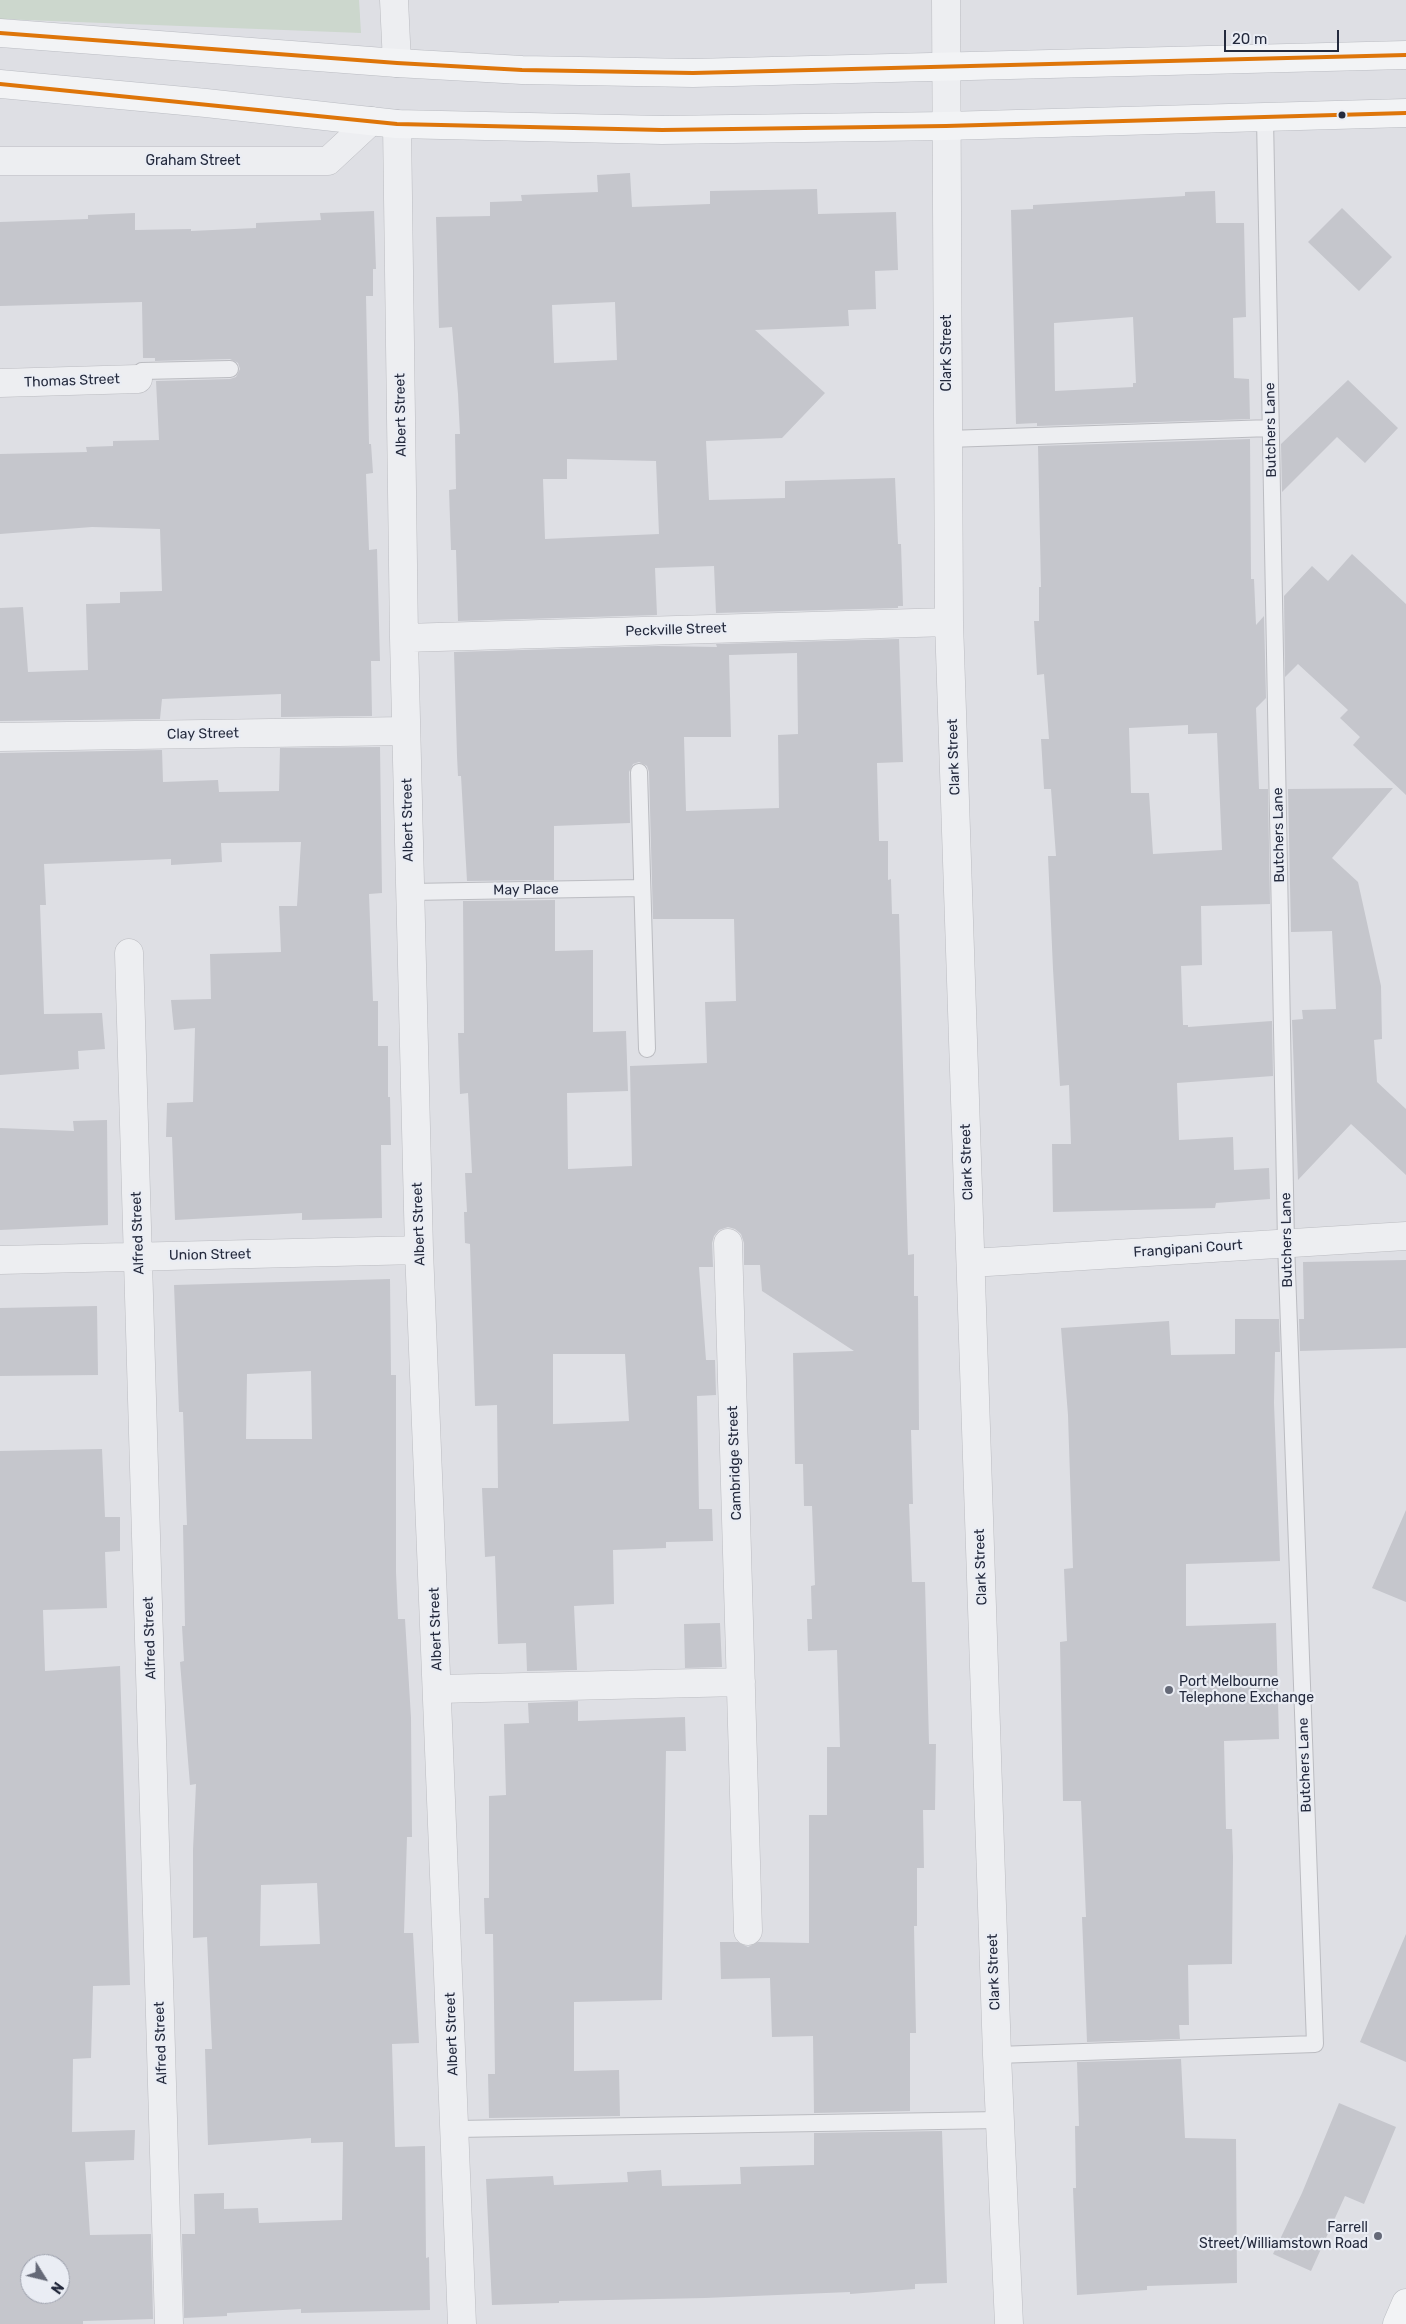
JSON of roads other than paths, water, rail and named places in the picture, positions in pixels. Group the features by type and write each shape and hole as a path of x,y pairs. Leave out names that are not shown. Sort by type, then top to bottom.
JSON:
{"main road":[{"path":"0,33 398,63 522,70 693,73 1406,55"},
{"path":"0,84 206,103 384,123 662,130 946,126 1406,113"},
{"path":"1397,2324 1406,2303"}],"street":[{"path":"394,0 398,63"},
{"name":"Clark Street","path":"946,0 949,622 999,2120 1009,2324"},
{"name":"Graham Street","path":"0,161 328,161 384,123"},
{"name":"Albert Street","path":"384,123 404,638 419,1250 456,2129 462,2324"},
{"name":"Thomas Street","path":"0,383 138,378"},
{"name":"Peckville Street","path":"404,638 949,622"},
{"name":"Clay Street","path":"0,738 406,731"},
{"name":"Alfred Street","path":"129,953 169,2324"},
{"name":"Frangipani Court","path":"971,1263 1406,1236"},
{"name":"Cambridge Street","path":"728,1243 748,1931"},
{"name":"Union Street","path":"0,1260 419,1250"},
{"path":"438,1689 741,1682"}],"lane":[{"name":"Butchers Lane","path":"997,2055 1315,2044 1286,1243 1265,118"},
{"name":"Thomas Street","path":"138,378 142,371 230,369"},
{"path":"948,440 1271,428"},
{"path":"639,772 647,1049"},
{"name":"May Place","path":"410,892 642,888"},
{"path":"456,2129 999,2120"}],"place":[{"name":"Port Melbourne Telephone Exchange","path":"1169,1690"},
{"name":"Farrell Street/Williamstown Road","path":"1378,2236"}]}
